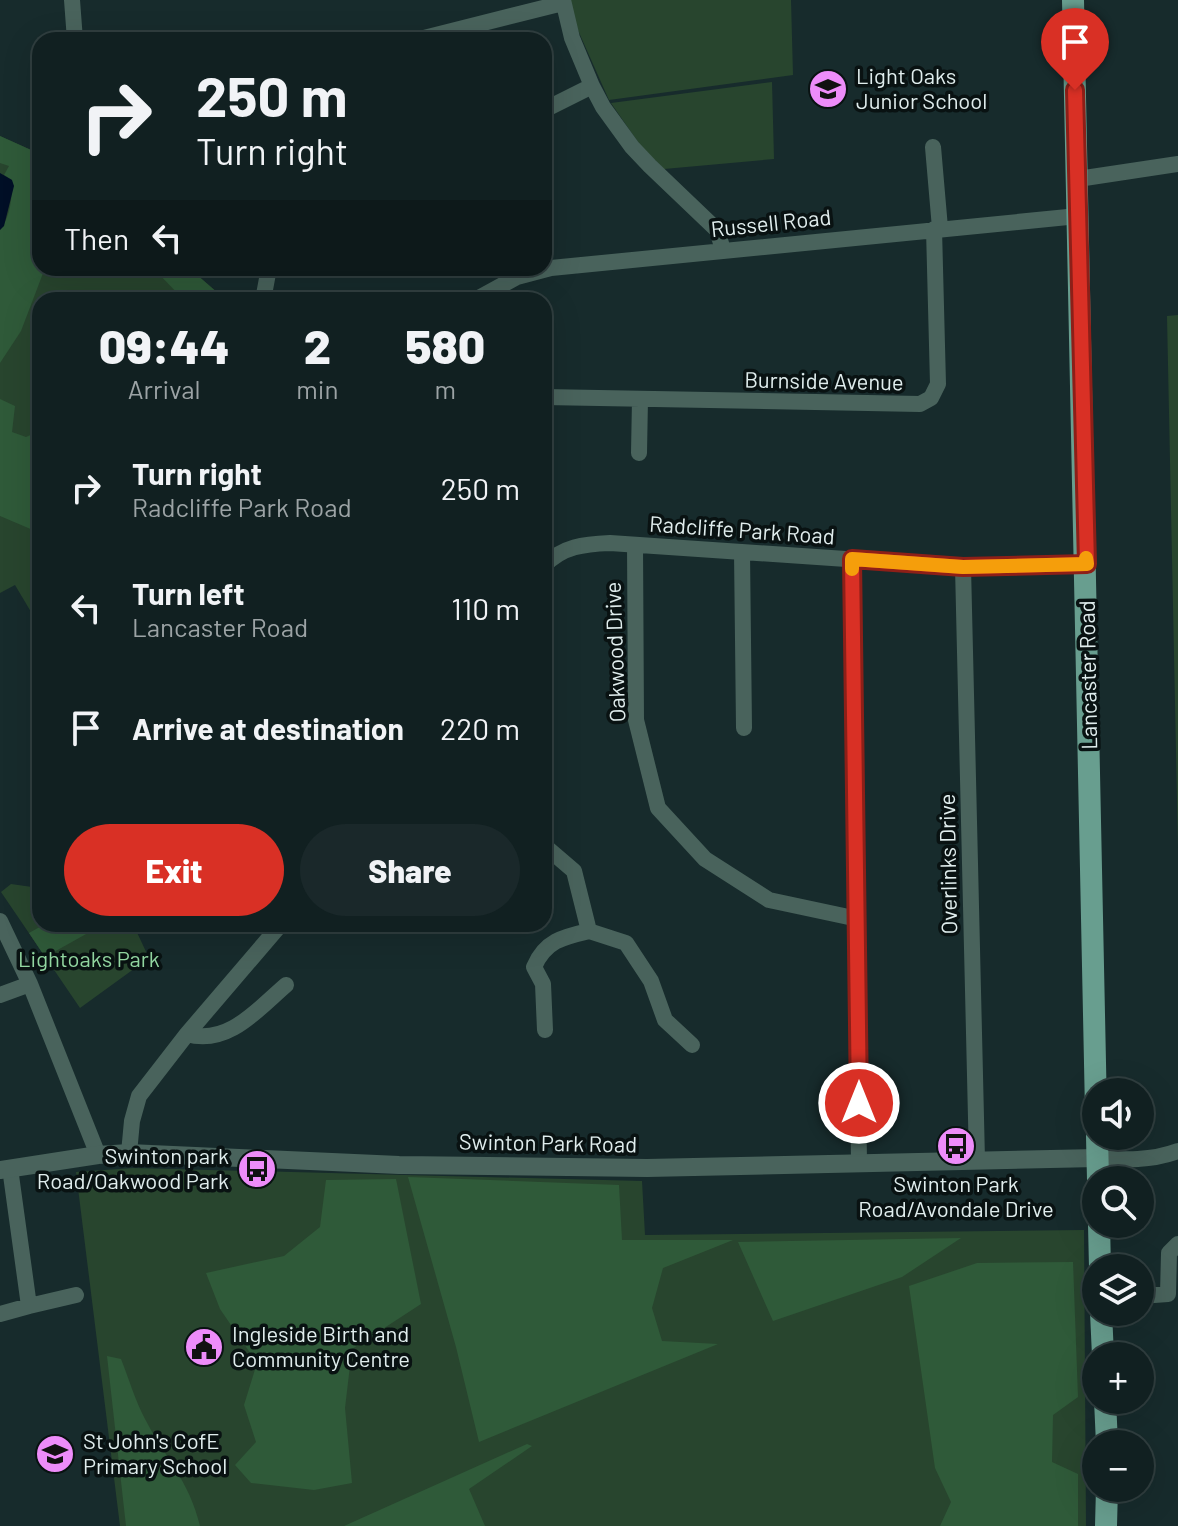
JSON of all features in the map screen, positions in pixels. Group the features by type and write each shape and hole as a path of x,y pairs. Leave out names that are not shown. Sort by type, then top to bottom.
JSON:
{"main road":[{"name":"Lancaster Road","path":"1073,0 1095,1078"},
{"path":"1106,1526 1107,1502"}],"street":[{"path":"72,0 74,32"},
{"path":"447,32 563,2 572,38 592,86 632,147 717,230 723,250"},
{"path":"552,106 592,86"},
{"path":"933,147 937,229"},
{"path":"1078,179 1178,164"},
{"name":"Russell Road","path":"552,269 1078,216"},
{"name":"Burnside Avenue","path":"552,397 914,404 926,401 934,394 938,384 937,229"},
{"name":"Russell Road","path":"490,292 520,276"},
{"path":"639,453 640,399"},
{"name":"Radcliffe Park Road","path":"552,559 577,545 635,545 963,567 1087,564"},
{"name":"Oakwood Drive","path":"635,545 636,720 658,808 705,859 769,900 858,919"},
{"path":"742,552 744,728"},
{"path":"852,559 859,1164"},
{"name":"Overlinks Drive","path":"963,567 977,1160"},
{"path":"552,852 574,871 589,931"},
{"path":"0,921 30,984 98,1155"},
{"path":"545,1030 543,984 534,967 541,951 565,937 589,931 626,943 651,981 665,1020 692,1045"},
{"path":"129,1153 132,1121 139,1096 274,932"},
{"path":"0,995 30,984"},
{"path":"187,1034 209,1038 224,1033 243,1022 286,985"},
{"name":"Swinton Park Road","path":"5,1169 129,1153 399,1165 647,1168 1097,1158"},
{"path":"1097,1158 1124,1160 1170,1154 1168,1163 1178,1167"},
{"path":"5,1169 29,1306"},
{"path":"1154,1295 1168,1294 1169,1253 1178,1244"},
{"path":"0,1314 76,1295"}],"green space":[{"path":"570,0 791,0 793,75 609,100 573,19"},
{"path":"772,82 774,159 664,169 640,145 611,103"},
{"path":"0,136 32,150 32,276 198,276 217,292 32,292 32,614 15,585 0,593"},
{"path":"0,136 32,150 32,276 42,276 36,292 32,292 32,302 21,331 0,363 0,230 9,213 12,180 4,175 9,166 0,163"},
{"path":"161,276 198,276 217,292 176,292"},
{"path":"1178,315 1178,848 1167,316"},
{"path":"0,399 15,406 12,432 26,437 32,434 32,530 0,516"},
{"name":"Lightoaks Park","path":"11,884 32,887 32,932 137,932 149,958 80,1008 1,892"},
{"path":"32,931 90,932 45,957 29,933"},
{"path":"133,1168 642,1181 645,1235 1082,1230 1085,1342 1082,1342 1082,1414 1085,1414 1085,1430 1082,1430 1082,1502 1086,1502 1086,1526 120,1526 76,1172"},
{"path":"408,1177 619,1185 622,1240 733,1240 663,1268 652,1308 662,1341 718,1344 479,1442"},
{"path":"396,1179 421,1304 352,1349 345,1408 352,1483 314,1490 251,1483 235,1465 256,1442 244,1405 257,1363 220,1309 206,1273 284,1256 320,1227 326,1180"},
{"path":"961,1238 902,1277 773,1321 738,1242"},
{"path":"1073,1262 1078,1397 1053,1415 1052,1462 1078,1474 1078,1526 940,1526 951,1502 935,1468 909,1286 977,1263"},
{"path":"107,1356 121,1359 141,1412 190,1495 200,1526 126,1526"},
{"path":"527,1444 532,1446 469,1489 485,1526 344,1526"}],"water":[{"path":"0,173 12,180 14,186 4,226 0,230"}],"slow traffic":[{"path":"852,569 852,559 963,567 1087,564 1086,558"}],"place":[{"name":"Light Oaks Junior School","path":"828,89"},
{"name":"Swinton Park Road/Avondale Drive","path":"956,1146"},
{"name":"Swinton park Road/Oakwood Park","path":"257,1169"},
{"name":"Ingleside Birth and Community Centre","path":"204,1347"},
{"name":"St John's CofE Primary School","path":"55,1454"}],"route":[{"path":"859,1103 852,559 963,567 1087,564 1075,90"}]}
